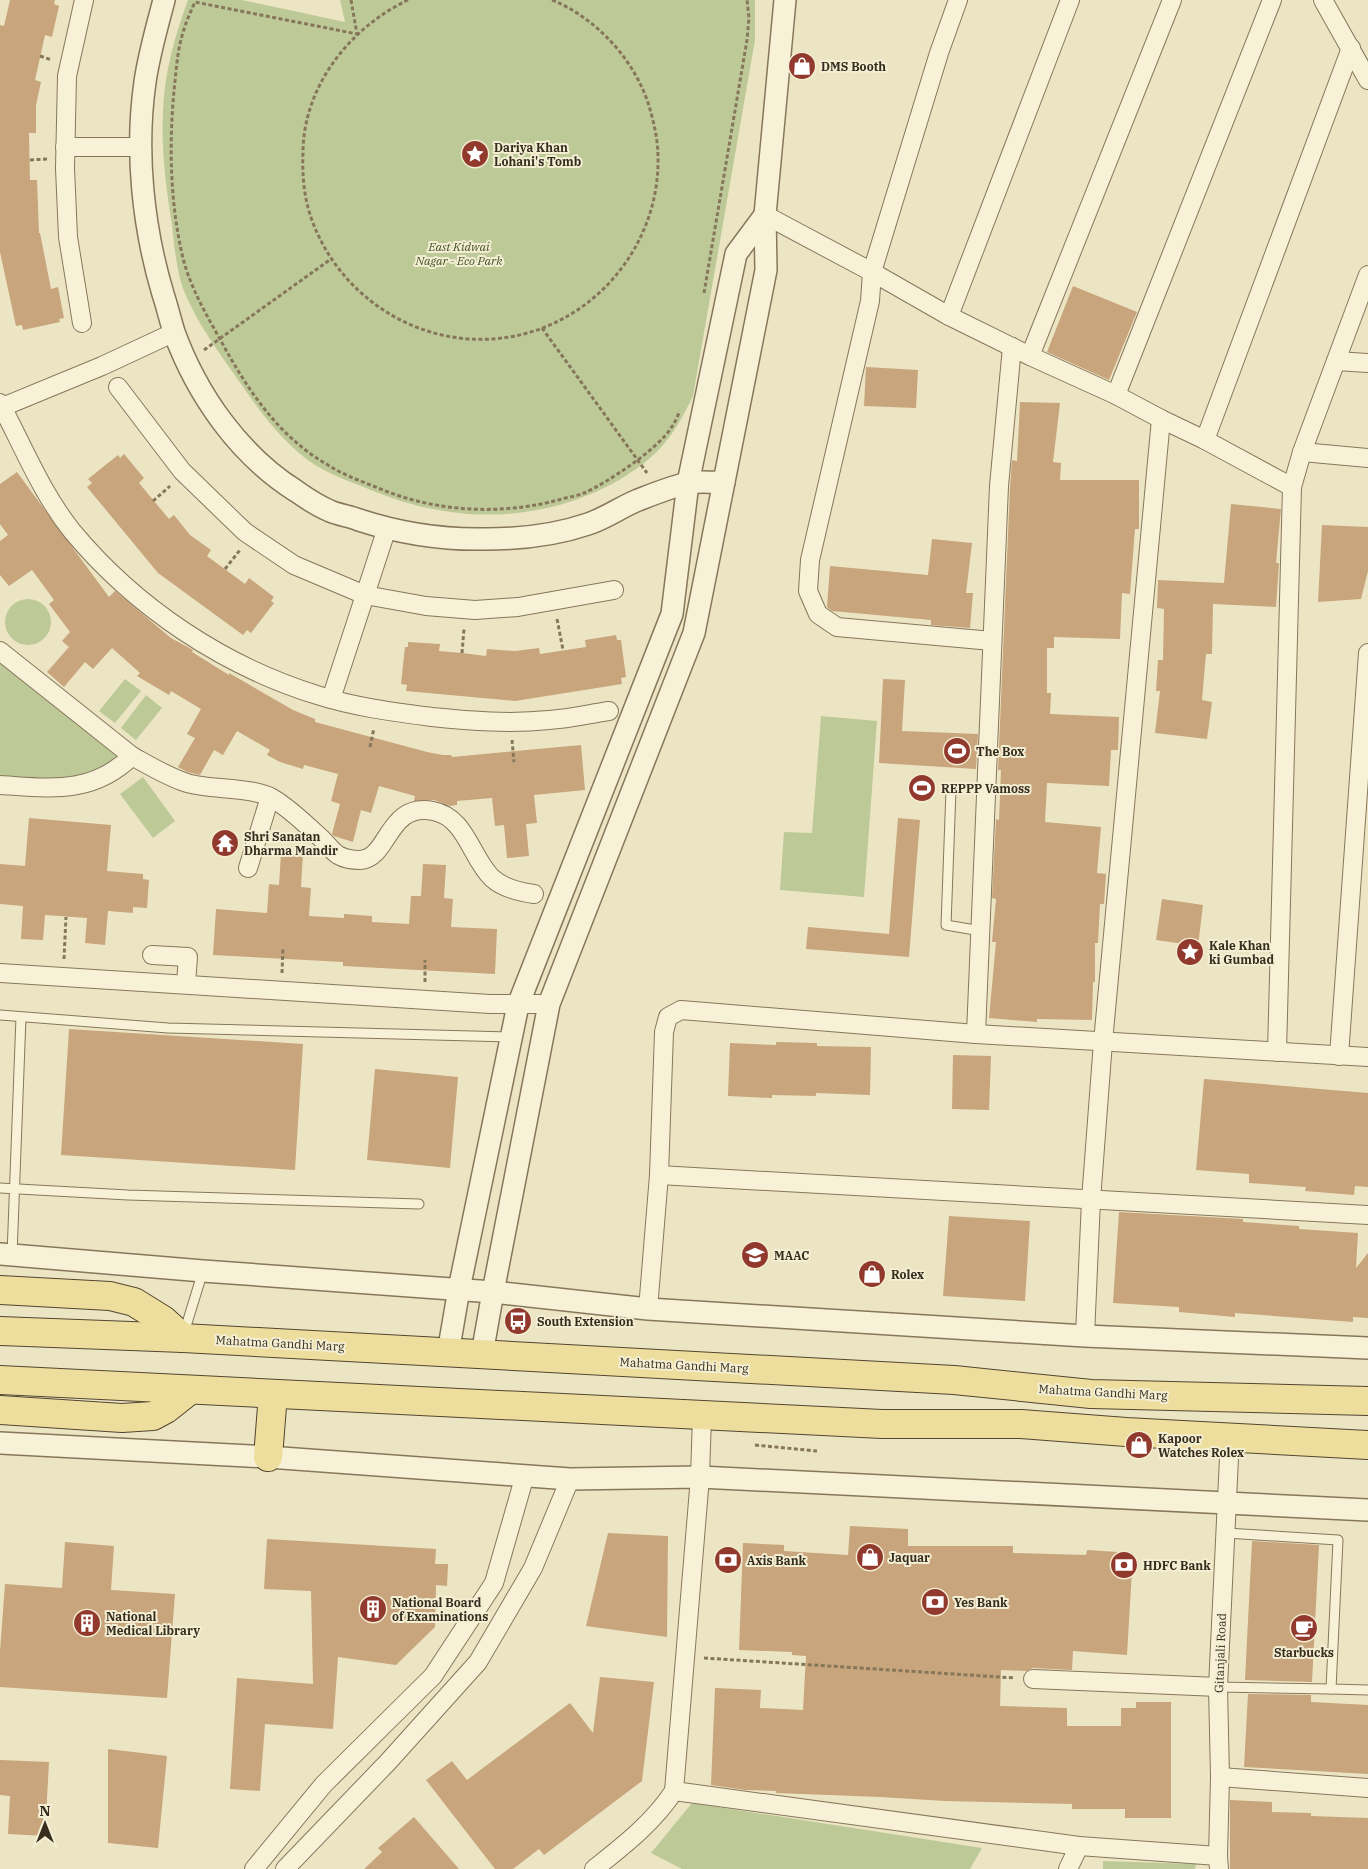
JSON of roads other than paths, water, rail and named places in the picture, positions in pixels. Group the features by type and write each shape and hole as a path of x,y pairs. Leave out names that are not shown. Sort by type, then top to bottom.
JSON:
{"main road":[{"path":"0,1290 110,1296 134,1302 163,1320 183,1338"},
{"name":"Mahatma Gandhi Marg","path":"0,1331 183,1338 954,1380 1091,1394 1368,1401"},
{"path":"0,1380 882,1424 1022,1424 1368,1445"},
{"path":"0,1410 122,1418 153,1416 166,1409 190,1390"},
{"path":"268,1457 273,1394"}],"street":[{"path":"82,323 68,237 65,147 67,76 84,0"},
{"path":"164,0 145,82 142,147 142,181 154,264 174,332 210,403 244,449 263,467 283,483 329,511 387,528 430,536 483,540 538,536 588,524 636,501 688,483 724,482"},
{"path":"958,0 936,62 872,272 870,302 810,560 808,591 818,614 837,627 992,641"},
{"path":"948,316 1070,0"},
{"path":"1030,356 1172,0"},
{"path":"1116,395 1272,0"},
{"path":"1323,0 1368,80"},
{"path":"482,1354 549,1004 694,633 766,270 765,215 786,3"},
{"path":"1205,440 1351,48"},
{"path":"65,147 142,147"},
{"path":"765,215 872,272 948,316 1116,395 1292,487"},
{"path":"448,1352 459,1289 518,1005 672,614 688,483 736,254 765,215"},
{"path":"1277,1052 1292,487 1302,452 1367,279"},
{"path":"174,332 102,366 1,406 5,426 41,484 67,523 114,576 151,607 193,637 245,668 331,699 401,713 475,722 549,720 609,711"},
{"path":"976,1034 999,486 1012,347"},
{"path":"1336,361 1368,363"},
{"path":"118,387 182,471 245,532 294,565 365,595 426,606 466,610 518,607 614,590"},
{"path":"1084,1336 1091,1200 1103,1042 1161,419"},
{"path":"1302,452 1368,458"},
{"path":"331,699 387,528"},
{"path":"0,651 132,756 162,773 187,783 246,791 270,797 288,808 338,854 350,860 363,860 375,854 392,827 403,816 418,811 434,811 448,817 460,828 481,864 492,878 519,892 534,894"},
{"path":"1338,1056 1368,653"},
{"path":"0,785 55,788 80,786 106,776 122,766 132,756"},
{"path":"248,868 270,797"},
{"path":"152,955 188,958 186,984"},
{"path":"0,973 518,1005 549,1004"},
{"path":"648,1309 659,1175 664,1032 668,1017 681,1010 976,1034 1368,1057"},
{"path":"659,1175 1368,1215"},
{"path":"6,1254 203,1271 459,1289 648,1309 1084,1336 1368,1348"},
{"path":"594,1869 629,1842 663,1808 674,1792 700,1477 702,1416"},
{"name":"Gitanjali Road","path":"1218,1862 1220,1777 1218,1687 1230,1437"},
{"path":"0,1443 268,1457 570,1479 700,1477 1368,1510"},
{"path":"254,1869 324,1784 433,1676 494,1583 525,1475"},
{"path":"285,1869 388,1762 478,1662 533,1568 570,1479"},
{"path":"1033,1679 1218,1687"},
{"path":"1220,1777 1368,1788"},
{"path":"674,1792 1079,1846 1218,1862"},
{"path":"1068,1869 1079,1846"}],"lane":[{"path":"951,790 946,925 981,931"},
{"path":"0,1015 168,1028 511,1037"},
{"path":"6,1254 15,1189 21,1017"},
{"path":"0,1188 128,1195 419,1204"},
{"path":"183,1338 203,1271"},
{"path":"1226,1533 1338,1540 1331,1689"},
{"path":"1218,1687 1368,1690"}],"place":[{"name":"DMS Booth","path":"802,66"},
{"name":"Dariya Khan Lohani's Tomb","path":"475,154"},
{"name":"The Box","path":"957,751"},
{"name":"REPPP Vamoss","path":"922,788"},
{"name":"Shri Sanatan Dharma Mandir","path":"225,843"},
{"name":"Kale Khan ki Gumbad","path":"1190,952"},
{"name":"MAAC","path":"755,1255"},
{"name":"Rolex","path":"872,1274"},
{"name":"South Extension","path":"518,1321"},
{"name":"Kapoor Watches Rolex","path":"1139,1445"},
{"name":"Jaquar","path":"870,1557"},
{"name":"Axis Bank","path":"728,1560"},
{"name":"HDFC Bank","path":"1124,1565"},
{"name":"Yes Bank","path":"935,1602"},
{"name":"National Board of Examinations","path":"373,1609"},
{"name":"National Medical Library","path":"87,1623"},
{"name":"Starbucks","path":"1304,1628"}],"park label":[{"name":"East Kidwai Nagar - Eco Park","path":"459,253"}]}
